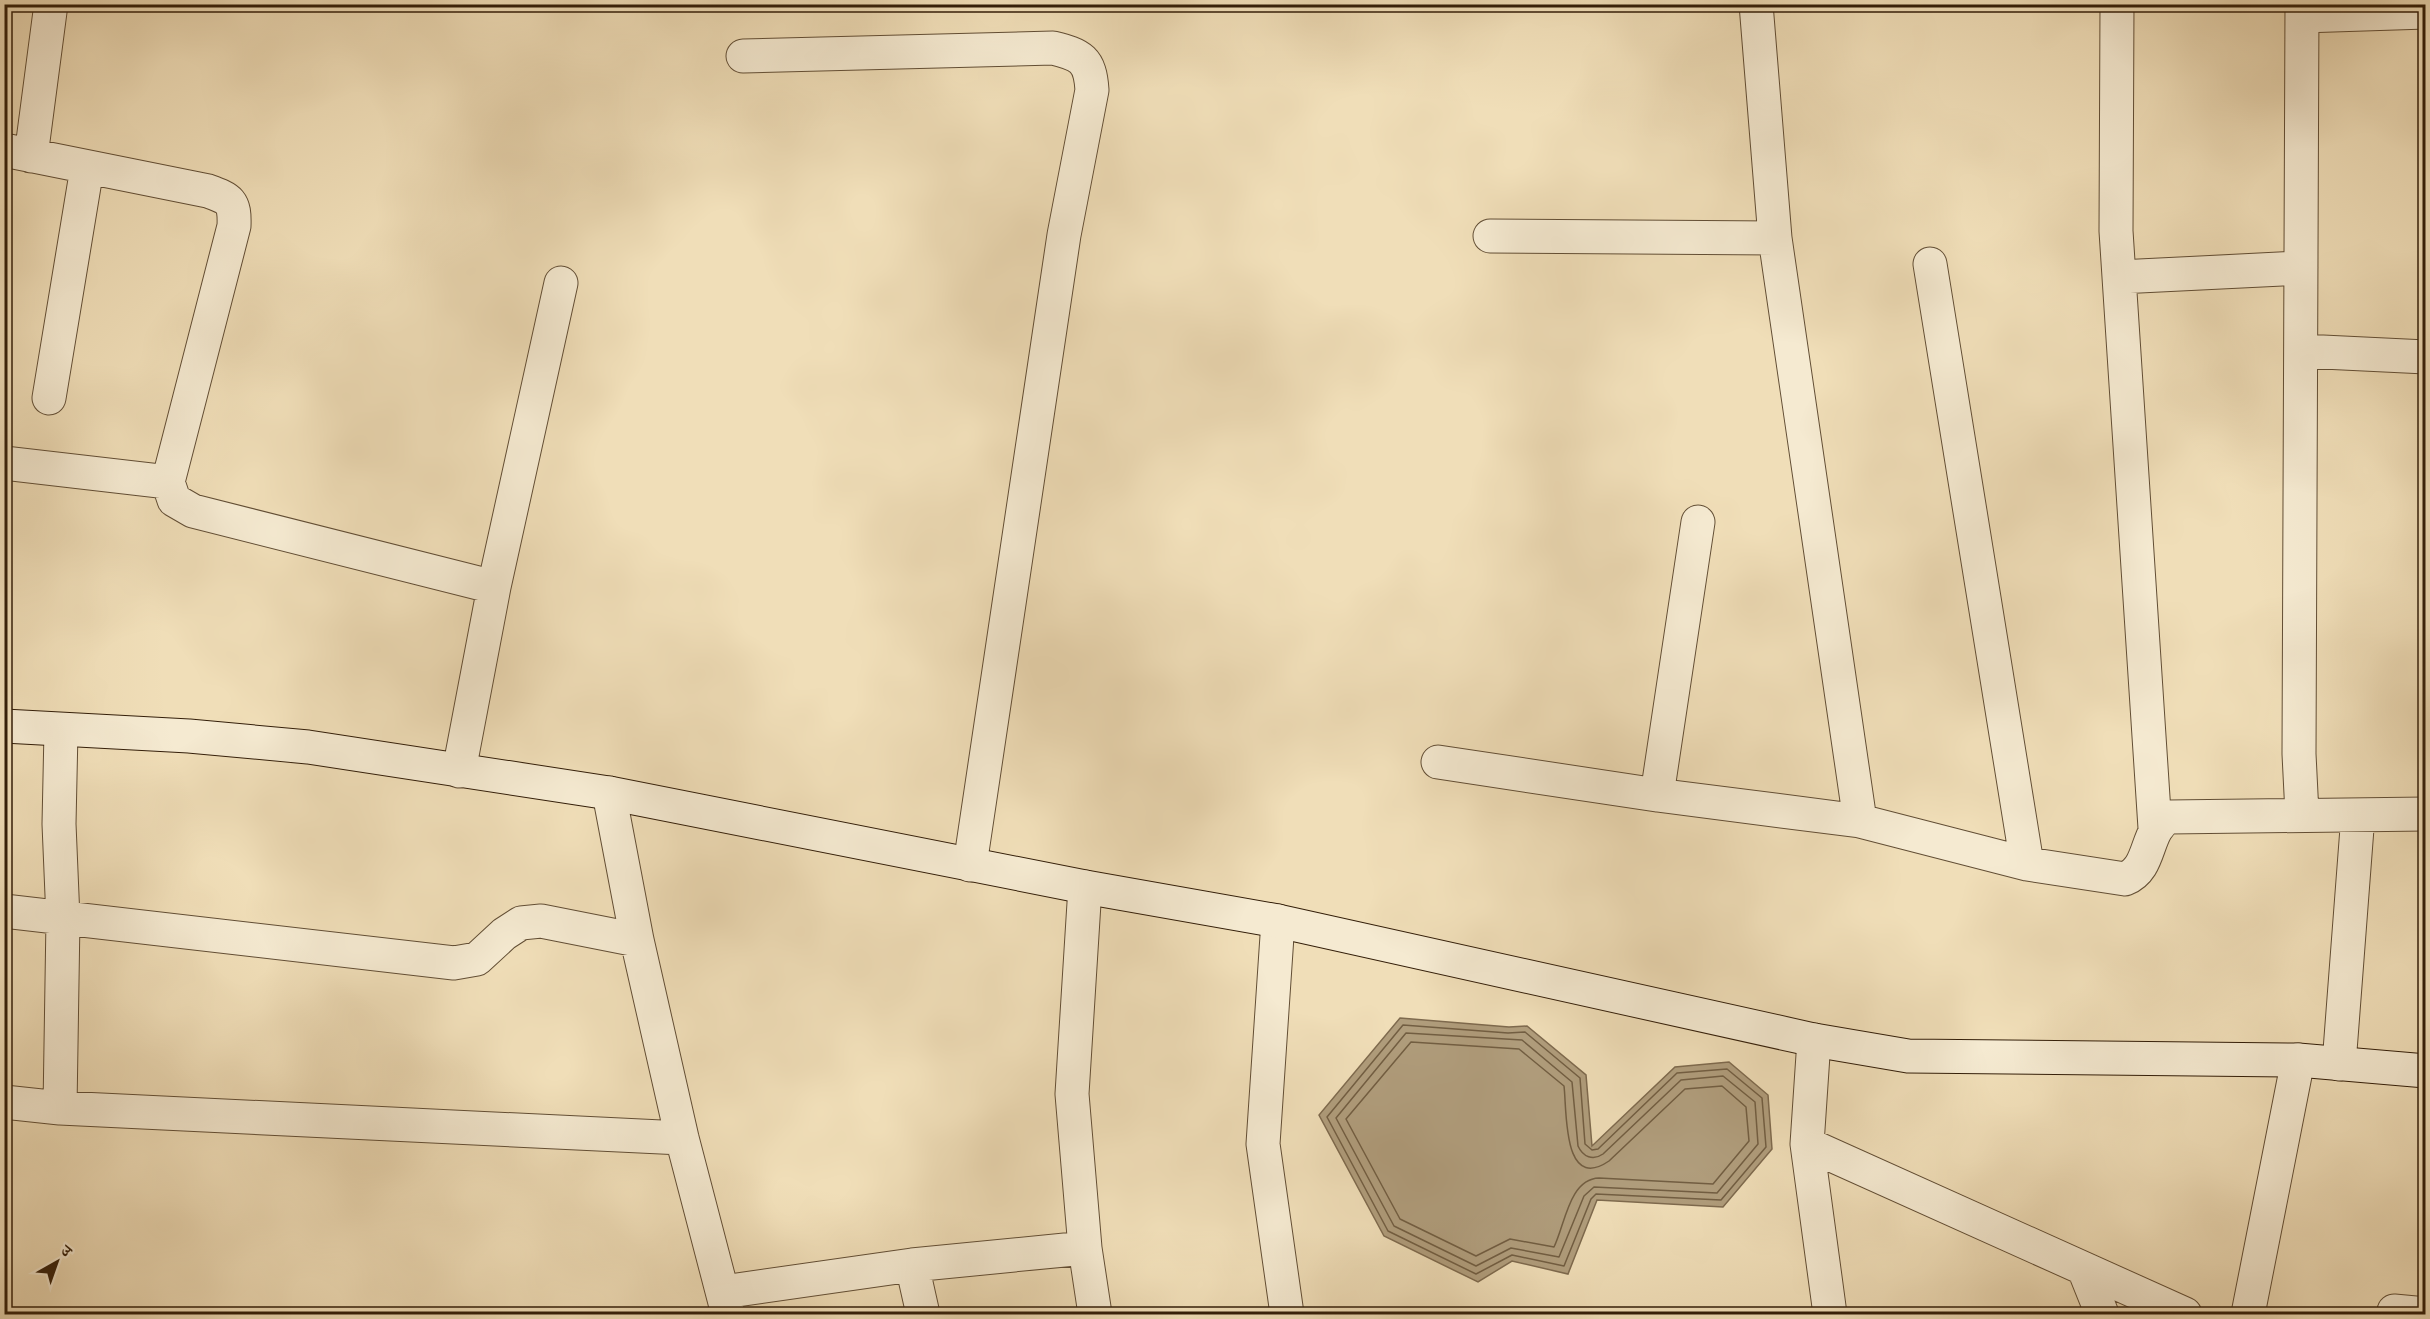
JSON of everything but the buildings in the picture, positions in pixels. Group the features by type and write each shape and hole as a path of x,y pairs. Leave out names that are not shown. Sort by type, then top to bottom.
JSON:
{"street":[{"path":"51,4 17,153 208,191 226,198 235,209 234,226 168,482 174,500 193,511 494,587"},
{"path":"1756,4 1775,238 1860,821"},
{"path":"1438,762 1657,795 1860,821 2027,864 2125,879 2135,875 2144,862 2155,828 2116,231 2116,4"},
{"path":"2302,814 2299,754 2302,10 2426,12"},
{"path":"743,56 1053,48 1077,54 1091,71 1092,90 1064,236 970,864"},
{"path":"49,398 87,168"},
{"path":"1490,236 1775,238"},
{"path":"1930,264 2027,864"},
{"path":"2119,277 2301,268"},
{"path":"459,771 494,587 561,283"},
{"path":"2302,351 2426,357"},
{"path":"4,463 168,482"},
{"path":"1657,795 1698,522"},
{"path":"4,726 189,736 308,747 609,793 1085,887 1278,921 1814,1040 1908,1056 2298,1060 2426,1071"},
{"path":"60,1108 63,919 59,824 62,730"},
{"path":"609,793 637,940 682,1138 726,1303 912,1266 1084,1248"},
{"path":"2155,828 2169,817 2426,814"},
{"path":"2339,1064 2358,815"},
{"path":"1085,887 1072,1094 1084,1248 1095,1314"},
{"path":"4,911 454,963 477,959 504,934 521,923 541,921 637,940"},
{"path":"1278,921 1263,1144 1287,1314"},
{"path":"1814,1040 1807,1144 1830,1314"},
{"path":"2248,1314 2298,1060"},
{"path":"4,1102 60,1108 682,1138"},
{"path":"1807,1144 2185,1314"},
{"path":"912,1266 923,1314"},
{"path":"2084,1269 2102,1314"}],"water":[{"path":"1400,1018 1509,1027 1527,1026 1586,1075 1592,1146 1675,1067 1729,1062 1768,1095 1772,1149 1723,1207 1597,1200 1568,1274 1512,1261 1478,1282 1384,1236 1319,1115"}]}
